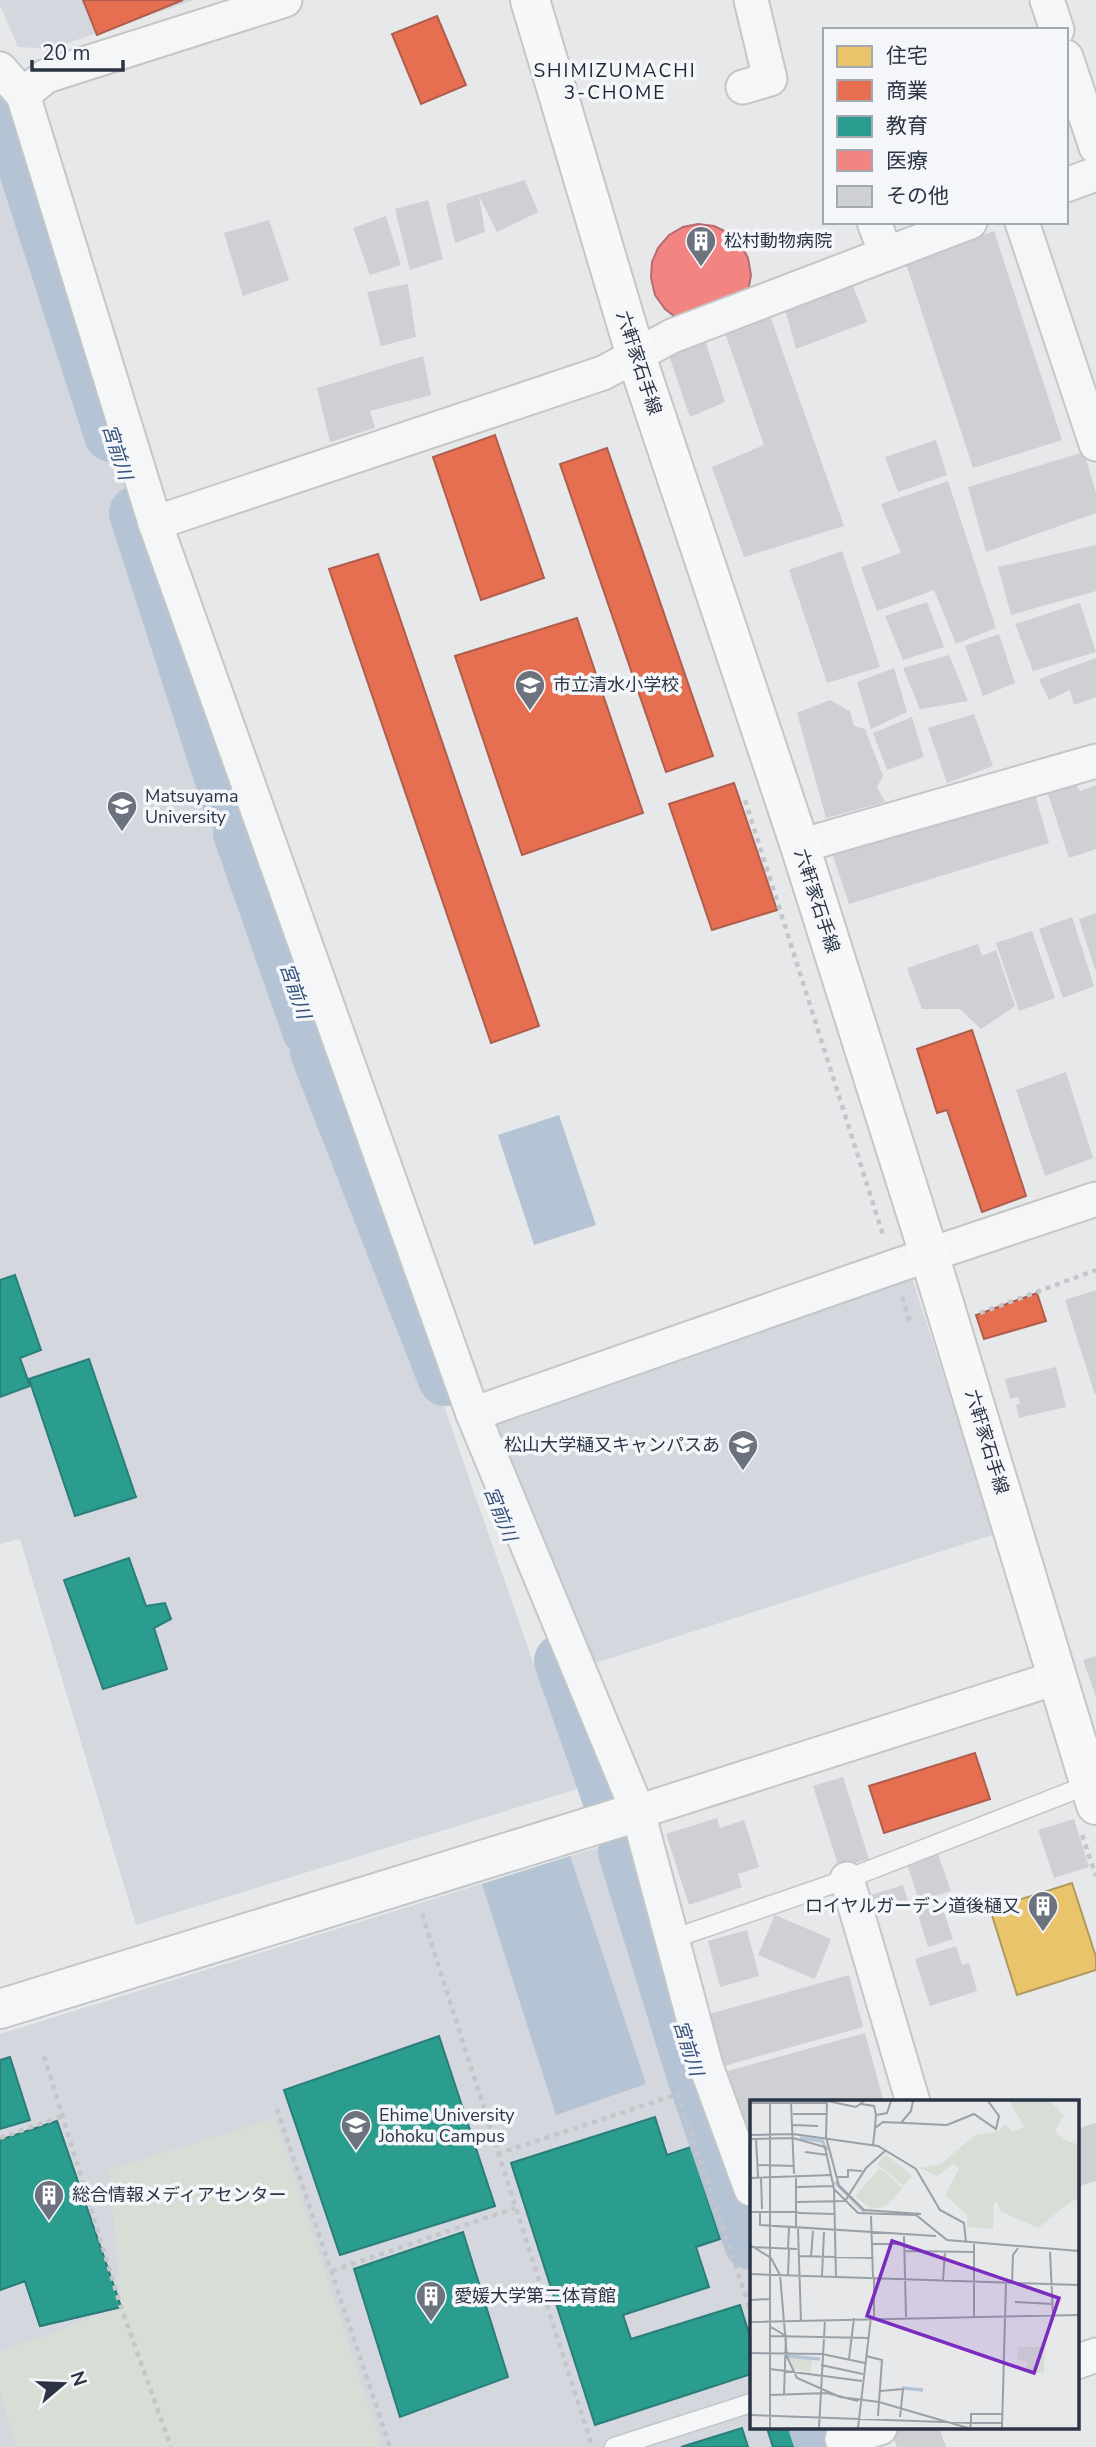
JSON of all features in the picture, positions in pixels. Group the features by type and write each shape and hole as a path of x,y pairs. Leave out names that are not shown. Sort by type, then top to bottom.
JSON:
{"main road":[{"name":"六軒家石手線","path":"530,0 636,356 800,846 1091,1775"}],"street":[{"path":"23,95 46,76 285,0"},
{"path":"743,86 770,79 751,0"},
{"path":"1047,0 1056,28"},
{"path":"1068,63 1096,147"},
{"path":"0,68 23,95 155,523 473,1414 672,1939 706,2066 750,2186"},
{"path":"1068,184 1096,174"},
{"path":"875,224 886,254"},
{"path":"155,523 603,373 672,336 965,224"},
{"path":"1024,224 1096,444"},
{"path":"800,846 1096,761"},
{"path":"473,1414 929,1254 1096,1199"},
{"path":"0,2009 625,1816 1059,1677"},
{"path":"847,1879 912,2100"},
{"path":"1078,2362 1096,2355"},
{"path":"841,2438 872,2430"}],"lane":[{"path":"672,1939 847,1879 1091,1775"},
{"path":"614,2447 750,2403"}],"path":[{"path":"976,1315 1096,1270"},
{"path":"412,1882 592,2447"},
{"path":"44,2056 121,2307 171,2447"},
{"path":"497,2154 678,2094 750,2309"},
{"path":"277,2109 390,2447"},
{"path":"0,2138 63,2116"},
{"path":"332,2272 515,2208"}],"shaded area":[{"path":"0,0 194,0 50,49 18,47"},
{"name":"Matsuyama University","path":"0,127 577,1789 136,1925 20,1539 0,1544"},
{"name":"松山大学樋又キャンパスあ","path":"911,1275 995,1534 574,1670 490,1411"},
{"name":"Ehime University Johoku Campus","path":"606,1845 750,2267 750,2430 806,2430 812,2447 0,2447 0,2034"},
{"path":"275,2118 382,2447 16,2447 0,2390 0,2352 121,2307 109,2170"}],"water":[{"path":"559,1115 596,1225 534,1245 498,1135"},
{"path":"570,1856 646,2084 556,2115 482,1884"}],"building: 住宅":[{"name":"ロイヤルガーデン道後樋又","path":"1072,1883 1096,1957 1096,1970 1017,1995 990,1909"}],"building: 商業":[{"path":"83,0 183,0 97,35"},
{"path":"437,16 466,85 421,104 392,34"},
{"path":"495,435 544,578 481,600 433,457"},
{"path":"607,448 713,756 666,772 560,464"},
{"path":"378,554 539,1026 491,1043 329,569"},
{"path":"577,618 643,813 522,855 455,656"},
{"path":"734,783 777,910 712,930 669,804"},
{"path":"972,1030 1026,1196 982,1212 947,1110 937,1113 917,1049"},
{"path":"1037,1293 1046,1321 984,1339 976,1315"},
{"path":"975,1753 990,1799 884,1833 869,1786"}],"building: 教育":[{"path":"15,1275 41,1350 20,1358 30,1386 0,1397 0,1280"},
{"path":"89,1359 136,1497 75,1516 29,1379"},
{"path":"129,1558 146,1606 165,1603 171,1619 154,1628 167,1669 103,1689 64,1580"},
{"path":"439,2036 495,2206 340,2255 284,2090"},
{"path":"10,2057 30,2120 0,2129 0,2060"},
{"path":"655,2117 667,2155 691,2147 720,2239 696,2247 709,2287 623,2315 631,2339 740,2305 750,2337 750,2374 595,2425 511,2163"},
{"name":"総合情報メディアセンター","path":"57,2121 121,2307 40,2326 25,2281 0,2290 0,2247 13,2242 0,2202 0,2140"},
{"name":"総合情報メディアセンター","path":"57,2121 121,2307 40,2326 25,2281 0,2290 0,2140"},
{"name":"愛媛大学第二体育館","path":"463,2232 508,2377 400,2417 354,2269"},
{"path":"742,2428 748,2447 681,2447"},
{"path":"768,2430 805,2430 811,2447 773,2447"}],"building: 医療":[{"name":"松村動物病院","path":"698,224 714,226 729,233 741,244 748,258 751,275 748,292 678,319 665,309 655,295 651,278 652,262 658,248 669,235 683,227"}],"building: その他":[{"path":"525,180 538,212 497,232 479,196 485,232 455,243 446,204"},
{"path":"428,200 443,259 410,270 395,209"},
{"path":"386,216 401,265 370,275 353,228"},
{"path":"269,220 289,280 243,296 224,233"},
{"path":"994,231 1062,440 973,468 905,261"},
{"path":"850,278 867,322 796,349 783,302"},
{"path":"408,284 416,337 381,346 367,292"},
{"path":"769,313 844,526 744,557 712,467 764,445 725,333"},
{"path":"704,337 725,402 690,417 668,353"},
{"path":"423,356 431,395 370,411 375,428 330,442 317,388"},
{"path":"936,440 947,475 898,492 885,457"},
{"path":"1084,452 1096,493 1096,513 986,552 968,487"},
{"path":"948,481 996,628 956,644 934,590 877,611 861,567 901,553 881,504"},
{"path":"1096,545 1096,591 1011,615 998,567"},
{"path":"842,551 880,667 827,683 789,570"},
{"path":"927,602 944,647 903,660 885,616"},
{"path":"1080,603 1096,652 1033,671 1015,624"},
{"path":"999,634 1015,683 983,696 965,646"},
{"path":"949,655 968,701 920,709 903,668"},
{"path":"1096,658 1096,697 1074,705 1070,690 1049,700 1039,679"},
{"path":"894,668 907,712 871,729 857,682"},
{"path":"830,700 850,711 854,726 865,729 883,776 877,787 885,802 826,818 797,713"},
{"path":"974,714 993,766 947,783 928,728"},
{"path":"912,717 924,757 887,770 873,733"},
{"path":"1075,783 1080,791 1096,785 1096,849 1069,858 1048,794"},
{"path":"1034,791 1049,843 849,904 832,853"},
{"path":"1096,913 1096,970 1095,970 1079,919"},
{"path":"1072,917 1094,986 1063,998 1039,929"},
{"path":"1032,931 1055,998 1019,1011 996,943"},
{"path":"978,944 982,956 996,950 1015,1006 981,1029 960,1009 922,1009 907,968"},
{"path":"1066,1072 1093,1158 1045,1176 1016,1090"},
{"path":"1096,1290 1096,1394 1095,1395 1065,1300"},
{"path":"1056,1367 1066,1407 1019,1418 1016,1405 1020,1404 1018,1397 1010,1399 1005,1379"},
{"path":"1096,1656 1096,1697 1083,1660"},
{"path":"843,1777 869,1859 839,1868 813,1786"},
{"path":"717,1818 720,1828 744,1820 759,1867 738,1874 742,1887 689,1905 666,1834"},
{"path":"1074,1819 1089,1867 1054,1878 1038,1830"},
{"path":"938,1854 951,1891 919,1901 907,1864"},
{"path":"903,1885 909,1904 877,1914 871,1895"},
{"path":"941,1904 953,1939 928,1947 917,1912"},
{"path":"775,1915 831,1939 815,1979 758,1955"},
{"path":"747,1930 759,1976 720,1987 708,1941"},
{"path":"956,1946 962,1965 969,1963 977,1991 930,2006 915,1959"},
{"path":"849,1975 863,2027 724,2066 709,2014"},
{"path":"865,2033 883,2099 750,2100 750,2135 746,2136 728,2071"},
{"path":"1096,2123 1096,2181 1078,2187 1078,2129"},
{"path":"891,2430 940,2430 946,2447 897,2447"}],"waterway":[{"name":"宮前川","path":"4,102 111,435"},
{"name":"宮前川","path":"136,513 229,802"},
{"name":"宮前川","path":"240,833 309,1030"},
{"name":"宮前川","path":"317,1052 445,1379"},
{"name":"宮前川","path":"561,1661 609,1798"},
{"name":"宮前川","path":"625,1852 692,2070 750,2240"},
{"name":"宮前川","path":"817,2430 823,2447"}],"place":[{"name":"松村動物病院","path":"701,268"},
{"name":"市立清水小学校","path":"530,712"},
{"name":"Matsuyama University","path":"122,833"},
{"name":"松山大学樋又キャンパスあ","path":"743,1472"},
{"name":"ロイヤルガーデン道後樋又","path":"1043,1933"},
{"name":"Ehime University Johoku Campus","path":"356,2152"},
{"name":"総合情報メディアセンター","path":"49,2222"},
{"name":"愛媛大学第二体育館","path":"431,2323"}],"district":[{"name":"SHIMIZUMACHI 3-CHOME","path":"615,82"}]}
